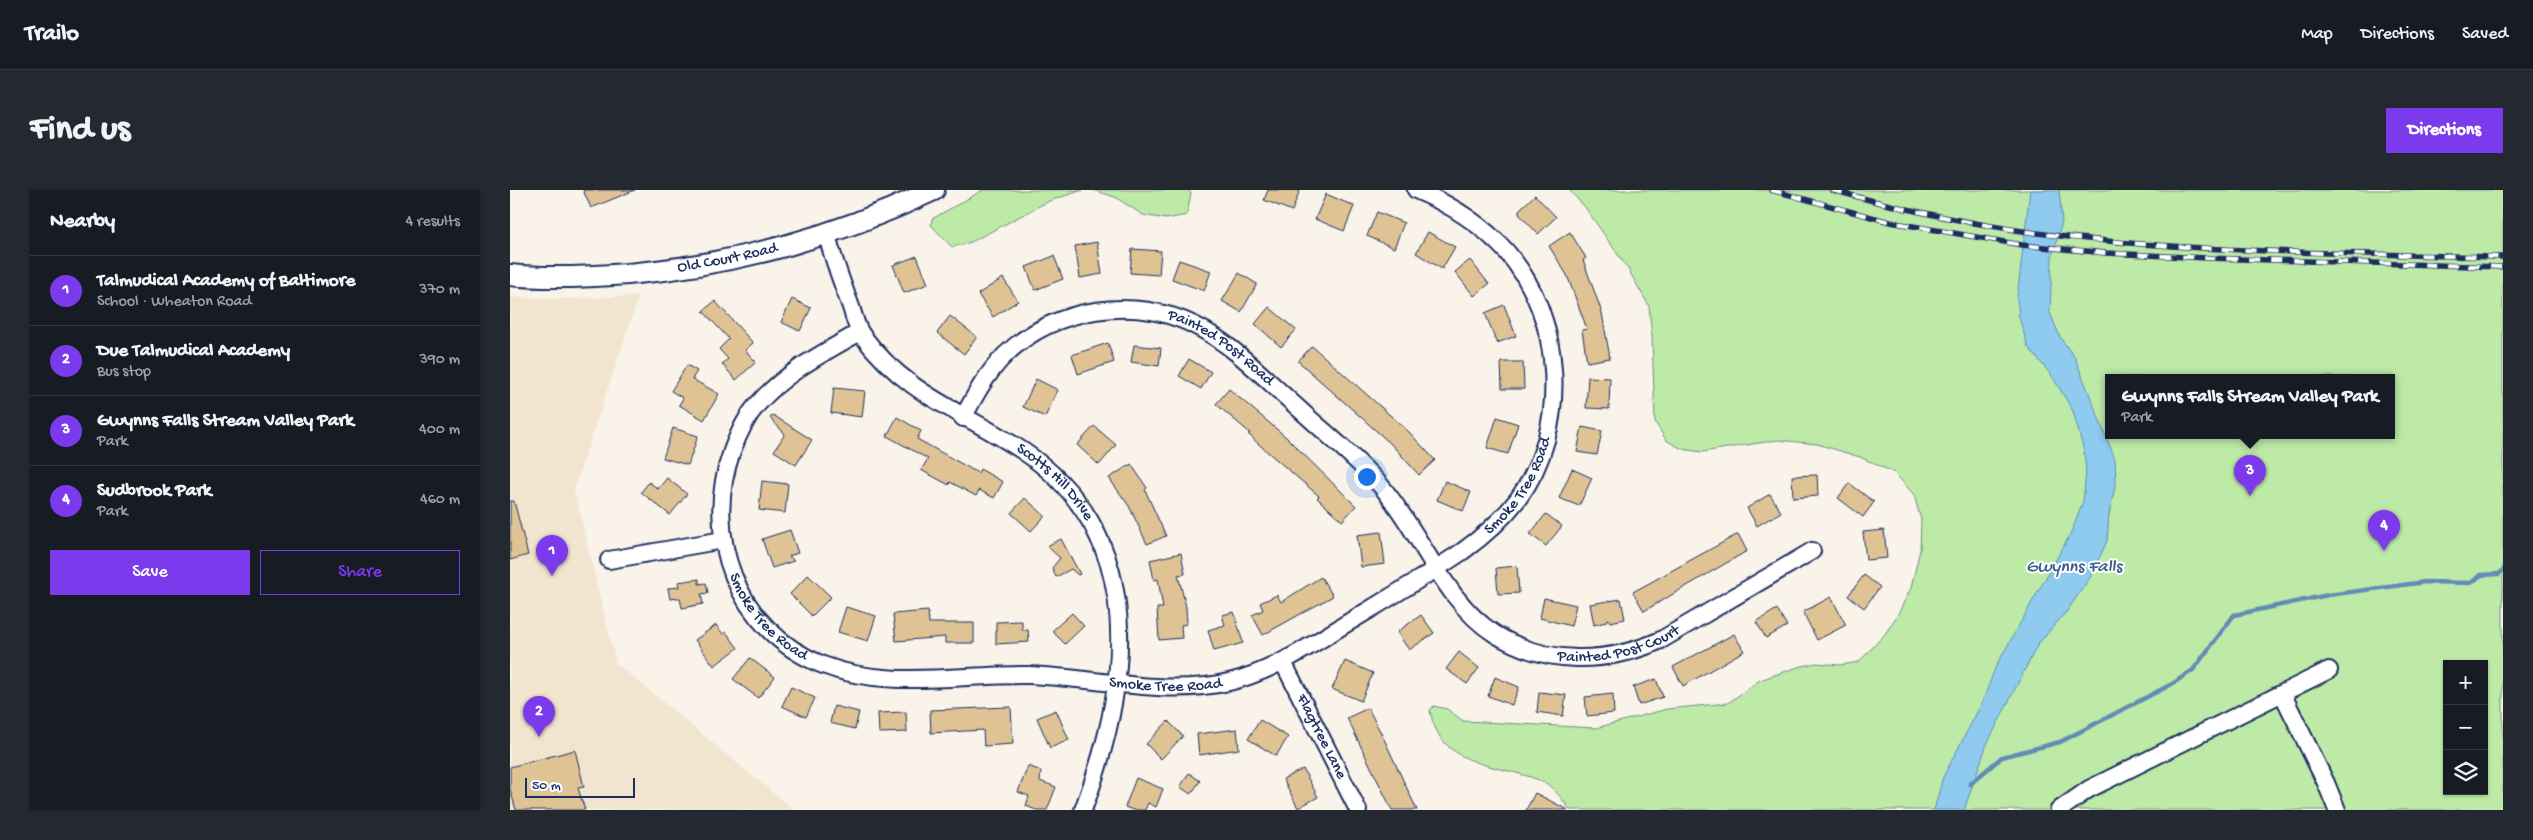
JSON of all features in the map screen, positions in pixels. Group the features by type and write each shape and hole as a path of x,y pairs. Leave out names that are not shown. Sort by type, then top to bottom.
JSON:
{"main road":[{"name":"Old Court Road","path":"510,275 595,276 661,271 771,251 827,235 886,213 934,190"}],"street":[{"name":"Smoke Tree Road","path":"860,332 795,371 772,389 754,408 738,435 722,487 720,512 723,540 732,573 744,597 758,618 775,636 794,650 820,664 848,673 876,678 1027,675 1117,683 1199,686 1228,682 1283,662 1438,568 1483,537 1518,498 1532,474 1543,448 1550,420 1553,394 1552,361 1548,332 1539,307 1525,278 1506,252 1481,227 1451,207 1416,190"},
{"name":"Scotts Hill Drive","path":"827,235 860,332 876,352 909,385 963,418 1022,450 1045,467 1070,491 1093,525 1105,550 1116,594 1117,683 1107,737 1083,810"},
{"name":"Painted Post Road","path":"963,418 990,372 1005,355 1027,338 1059,320 1083,312 1107,309 1150,312 1174,317 1196,325 1231,348 1358,462 1382,487 1408,521 1438,568"},
{"path":"609,560 723,540"},
{"name":"Painted Post Court","path":"1438,568 1460,603 1478,621 1496,634 1542,655 1594,659 1620,655 1661,640 1812,552"},
{"name":"Flagtree Lane","path":"1283,662 1358,810"},
{"path":"2060,810 2089,790 2283,695 2329,670"},
{"path":"2283,695 2337,810"}],"shaded area":[{"path":"639,296 574,489 616,663 794,810 510,810 510,297 557,299"}],"green space":[{"path":"983,190 1083,190 1049,201 971,242 952,247 931,225 932,219"},
{"path":"1093,190 1188,190 1191,193 1187,215 1166,219 1143,215 1115,197"},
{"path":"1569,190 2503,190 2503,810 1570,810 1555,791 1544,782 1491,767 1459,754 1446,744 1436,730 1430,710 1434,706 1447,709 1463,721 1596,728 1667,709 1728,703 1760,680 1798,667 1816,663 1840,665 1859,662 1885,634 1897,616 1911,588 1920,550 1921,520 1914,495 1895,473 1860,457 1817,444 1778,440 1702,452 1682,449 1666,440 1655,422 1649,306 1628,269 1585,207"}],"water":[{"name":"Gwynns Falls","path":"2030,190 2059,190 2062,222 2052,257 2050,313 2060,337 2075,358 2105,434 2105,439 2107,439 2115,459 2116,482 2109,515 2107,541 2091,576 2067,611 2038,644 1987,744 1964,810 1934,810 1943,777 1982,703 1996,666 2071,533 2083,502 2086,472 2084,451 2073,411 2052,376 2028,347 2019,317 2017,298"}],"building":[{"path":"583,190 635,190 591,208"},
{"path":"1268,190 1300,190 1292,211 1264,200"},
{"path":"1326,194 1354,206 1344,231 1315,219"},
{"path":"1535,195 1556,217 1538,234 1519,214 1519,210"},
{"path":"1377,212 1404,223 1394,248 1367,236"},
{"path":"1428,232 1455,247 1442,269 1416,253"},
{"path":"1570,232 1586,258 1583,260 1602,313 1610,358 1587,362 1582,330 1587,329 1567,275 1549,246"},
{"path":"1097,242 1102,274 1080,278 1075,246"},
{"path":"1132,249 1161,251 1159,275 1130,273"},
{"path":"917,256 928,284 904,293 893,265"},
{"path":"1054,256 1063,279 1035,290 1026,267"},
{"path":"1179,260 1211,271 1204,291 1172,279"},
{"path":"1470,260 1489,284 1474,296 1455,272"},
{"path":"1239,273 1257,284 1241,312 1222,301"},
{"path":"1003,278 1018,301 993,317 978,294"},
{"path":"792,299 811,308 800,331 781,322"},
{"path":"715,301 753,343 745,350 756,362 736,380 722,364 728,359 719,349 729,339 703,311"},
{"path":"1504,305 1516,336 1497,343 1485,313"},
{"path":"1269,307 1296,330 1281,347 1255,324"},
{"path":"950,316 977,337 964,354 937,333"},
{"path":"1108,343 1114,362 1078,374 1072,355"},
{"path":"1134,345 1161,348 1159,366 1131,362"},
{"path":"1312,346 1408,431 1435,460 1419,475 1391,444 1298,361"},
{"path":"1189,359 1211,372 1201,389 1179,376"},
{"path":"1501,362 1523,362 1524,389 1502,389"},
{"path":"687,365 697,371 692,379 719,394 704,420 679,405 683,398 671,391"},
{"path":"1588,377 1610,378 1609,409 1586,408"},
{"path":"1036,379 1058,390 1045,417 1023,407"},
{"path":"834,388 865,391 862,417 831,413"},
{"path":"1229,389 1286,437 1356,506 1342,521 1317,498 1319,496 1263,448 1248,434 1250,433 1216,404"},
{"path":"773,415 812,440 796,465 774,451 785,434 770,418"},
{"path":"897,417 921,431 917,439 978,473 980,469 1003,482 994,498 979,490 976,496 950,482 949,485 921,470 928,459 887,436"},
{"path":"1497,417 1518,424 1508,454 1487,448"},
{"path":"1094,426 1116,445 1099,465 1077,445"},
{"path":"1582,427 1602,431 1597,455 1577,452"},
{"path":"673,428 698,436 688,465 663,458"},
{"path":"1131,464 1147,488 1145,490 1166,536 1147,544 1129,506 1109,478"},
{"path":"1572,469 1592,478 1579,506 1559,498"},
{"path":"1817,475 1818,496 1793,498 1792,476"},
{"path":"667,478 687,494 670,515 641,492 649,482 658,489"},
{"path":"762,481 788,484 785,513 759,510"},
{"path":"1445,481 1471,492 1463,511 1437,500"},
{"path":"1849,483 1874,502 1863,517 1838,498"},
{"path":"1770,494 1781,512 1757,526 1747,508"},
{"path":"1025,498 1045,516 1031,531 1011,513"},
{"path":"510,501 514,501 528,555 510,560"},
{"path":"1546,514 1562,526 1546,546 1530,534"},
{"path":"790,530 798,553 789,556 794,561 772,568 762,539"},
{"path":"1884,530 1887,558 1866,560 1863,532"},
{"path":"1381,532 1385,564 1361,567 1357,535"},
{"path":"1738,534 1747,551 1644,611 1633,592"},
{"path":"1061,539 1080,574 1078,575 1071,569 1056,577 1052,568 1060,558 1047,546"},
{"path":"1181,553 1185,574 1178,575 1186,607 1187,624 1181,625 1182,638 1159,640 1157,608 1163,608 1158,579 1154,580 1150,560"},
{"path":"1517,566 1519,593 1498,594 1496,568"},
{"path":"808,575 831,597 812,616 790,594"},
{"path":"1864,575 1880,587 1864,608 1848,596"},
{"path":"1321,577 1333,596 1263,635 1252,615 1263,610 1260,603 1277,595 1281,602"},
{"path":"699,579 699,584 706,583 708,593 701,594 703,604 682,608 680,598 670,599 668,588 679,587 678,582"},
{"path":"1831,597 1846,625 1817,640 1803,612"},
{"path":"1544,598 1576,605 1571,626 1540,618"},
{"path":"1621,599 1625,619 1610,622 1609,619 1606,622 1594,625 1590,604"},
{"path":"846,607 876,616 868,641 838,632"},
{"path":"1777,609 1787,626 1766,638 1756,622"},
{"path":"928,611 929,623 974,623 974,643 945,643 945,637 896,641 893,614"},
{"path":"1234,612 1243,643 1214,651 1208,630 1225,625 1222,615"},
{"path":"1072,613 1084,626 1065,644 1052,631"},
{"path":"1421,615 1434,633 1409,650 1397,632"},
{"path":"1022,621 1022,630 1028,630 1029,642 996,644 996,622"},
{"path":"716,625 723,634 726,632 738,648 714,666 695,640"},
{"path":"1734,634 1744,651 1683,686 1673,667"},
{"path":"1459,652 1479,668 1467,684 1446,669"},
{"path":"750,658 775,677 758,698 733,679"},
{"path":"1345,661 1373,673 1361,701 1332,689"},
{"path":"1495,677 1519,687 1512,705 1488,696"},
{"path":"1656,679 1663,697 1639,705 1633,687"},
{"path":"791,687 815,698 806,717 782,706"},
{"path":"1539,692 1566,695 1563,716 1537,712"},
{"path":"1613,694 1614,713 1587,716 1585,697"},
{"path":"834,706 859,712 855,729 830,723"},
{"path":"1011,707 1013,744 984,746 983,730 931,733 930,710"},
{"path":"1368,708 1417,810 1392,810 1347,718"},
{"path":"1056,710 1069,740 1050,748 1037,718"},
{"path":"906,712 907,732 879,733 878,713"},
{"path":"1260,720 1288,737 1276,756 1248,739"},
{"path":"1168,721 1183,736 1161,759 1146,744"},
{"path":"1237,729 1239,749 1199,755 1197,734"},
{"path":"575,750 584,787 578,788 585,810 516,810 510,789 510,767"},
{"path":"1028,766 1041,771 1040,781 1056,787 1047,810 1036,810 1026,806 1029,796 1018,792"},
{"path":"1303,769 1318,797 1298,808 1283,779"},
{"path":"1189,773 1200,781 1191,794 1180,787"},
{"path":"1136,778 1163,789 1156,807 1148,803 1145,810 1133,810 1125,807"},
{"path":"1535,793 1568,810 1526,810"}],"waterway":[{"path":"1970,784 2002,757 2060,742 2172,684 2193,670 2234,615 2328,595 2425,582 2471,583 2481,575 2499,574 2503,570"}],"railway":[{"path":"1771,190 1890,222 2022,245 2106,253 2207,258 2503,267"},
{"path":"1832,190 1968,222 2072,238 2255,251 2503,257"}],"place":[{"name":"Gwynns Falls Stream Valley Park","path":"2250,496"},
{"name":"Sudbrook Park","path":"2384,551"},
{"name":"Talmudical Academy of Baltimore","path":"552,576"},
{"name":"Due Talmudical Academy","path":"539,737"}]}
